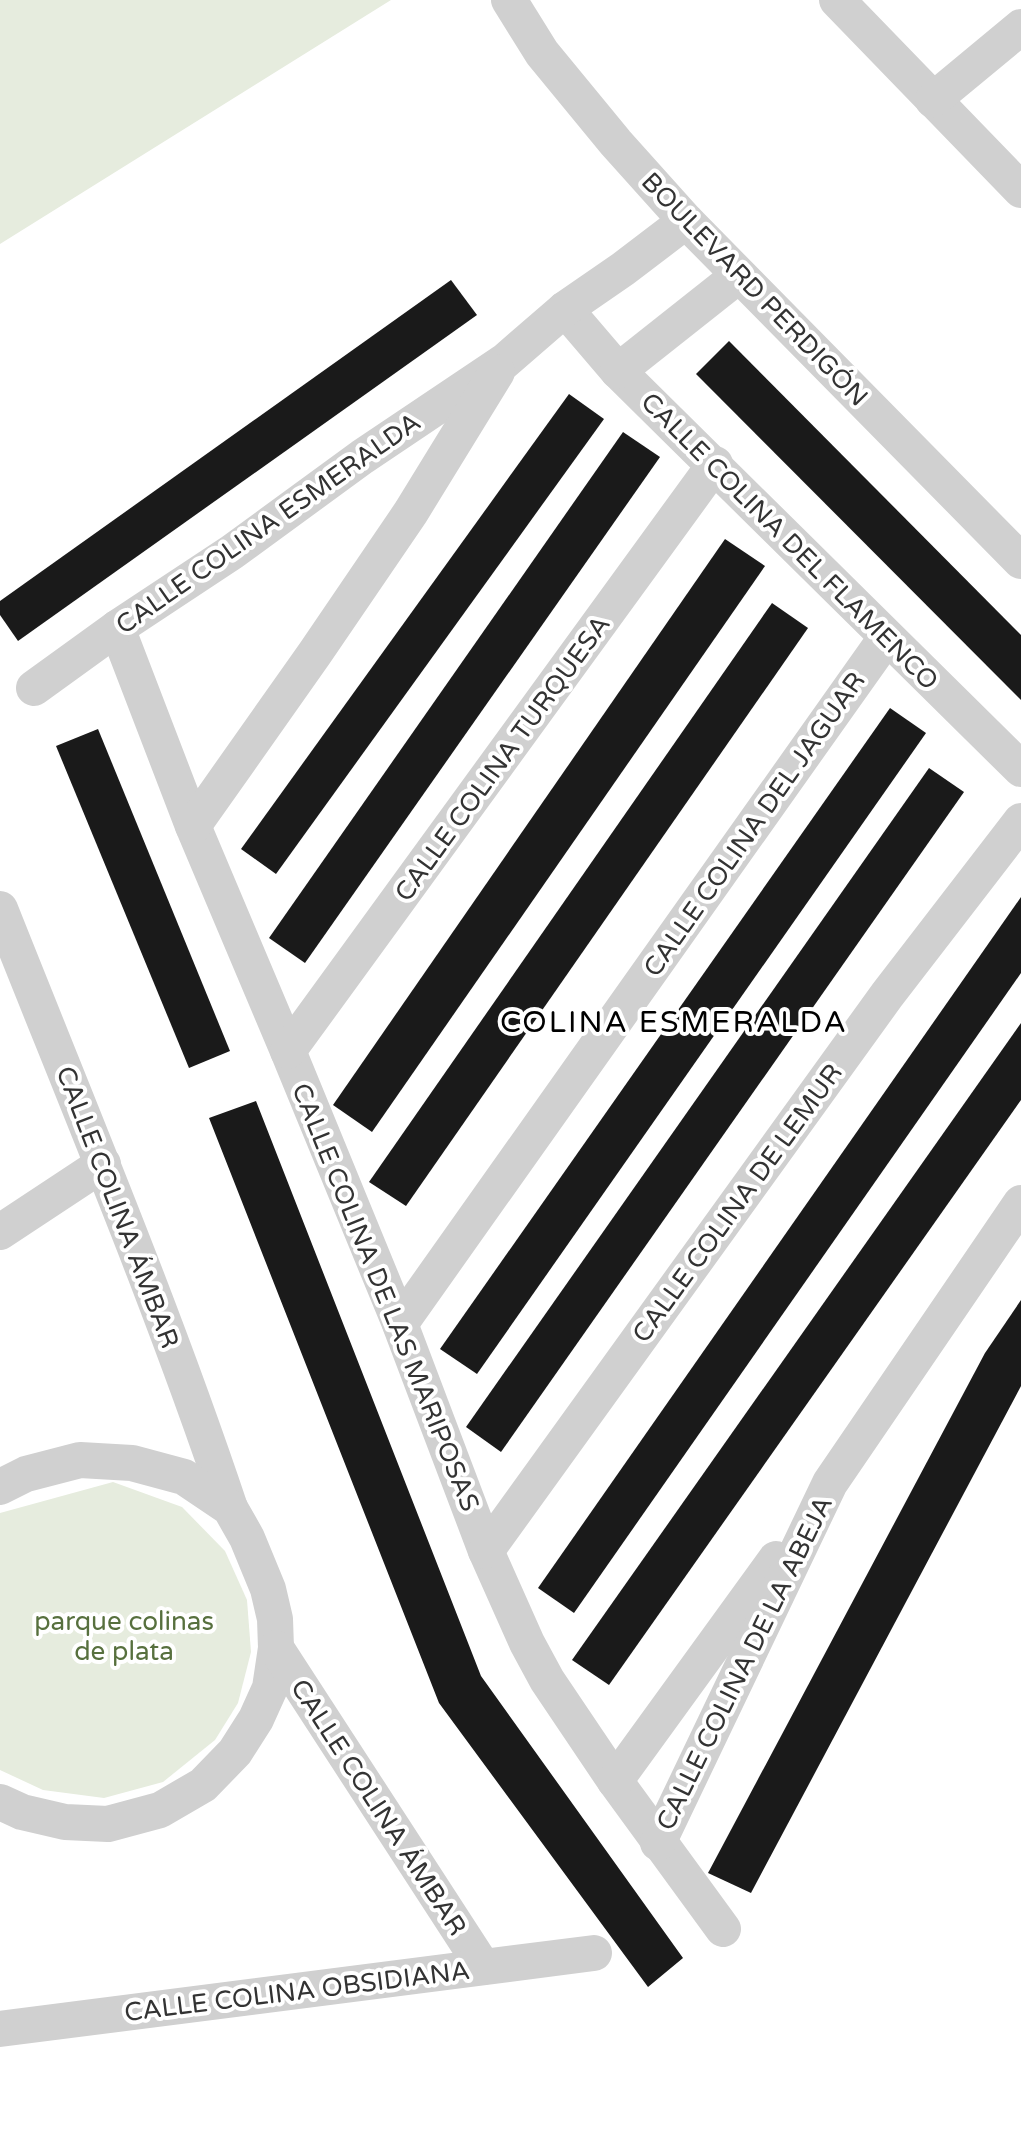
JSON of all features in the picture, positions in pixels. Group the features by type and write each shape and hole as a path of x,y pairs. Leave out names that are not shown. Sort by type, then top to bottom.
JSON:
{"street":[{"name":"BOULEVARD PERDIGÓN","path":"509,0 542,53 686,221 1021,561"},
{"path":"837,0 1021,190"},
{"path":"933,100 1021,27"},
{"name":"CALLE COLINA ESMERALDA","path":"34,688 117,628 232,552 362,457 505,361 565,309 686,221"},
{"path":"618,371 738,276"},
{"name":"CALLE COLINA DEL FLAMENCO","path":"565,309 618,371 1021,769"},
{"name":"CALLE COLINA ESMERALDA","path":"193,826 411,512 505,361"},
{"name":"CALLE COLINA TURQUESA","path":"288,1051 715,464"},
{"name":"CALLE COLINA DE LAS MARIPOSAS","path":"117,628 193,826 400,1324 486,1551 527,1643 547,1680 615,1781 723,1929"},
{"name":"CALLE COLINA DEL JAGUAR","path":"400,1324 886,638"},
{"name":"CALLE COLINA DE LEMUR","path":"486,1551 878,1008 1021,821"},
{"name":"CALLE COLINA ÁMBAR","path":"0,909 11,970 103,1164 194,1401 230,1508 247,1538 268,1589 275,1619 276,1648 483,1967"},
{"path":"0,1232 103,1164"},
{"name":"CALLE COLINA DE LA ABEJA","path":"615,1781 830,1483 1021,1203"},
{"path":"0,1487 26,1474 80,1460 132,1463 184,1477 230,1508"},
{"name":"CALLE COLINA DE LA ABEJA","path":"658,1843 830,1483"},
{"path":"0,1802 22,1812 65,1822 108,1824 160,1810 203,1785 235,1752 256,1719 270,1688 276,1648"},
{"name":"CALLE COLINA OBSIDIANA","path":"0,2029 594,1953"}],"green space":[{"path":"0,0 391,0 0,244"},
{"name":"parque colinas de plata","path":"113,1482 182,1507 225,1551 247,1600 251,1652 238,1703 215,1740 163,1782 104,1798 43,1790 0,1770 0,1513"}],"building":[{"path":"451,280 477,315 18,641 0,615 0,601"},
{"path":"729,341 1021,635 1021,700 696,374"},
{"path":"569,394 604,419 276,874 241,849"},
{"path":"623,432 660,457 305,963 269,938"},
{"path":"725,539 765,566 372,1132 333,1105"},
{"path":"772,603 808,628 406,1206 369,1182"},
{"path":"890,708 926,733 477,1374 440,1349"},
{"path":"98,729 230,1051 189,1068 56,746"},
{"path":"929,768 964,792 501,1452 466,1427"},
{"path":"1021,897 1021,973 574,1613 538,1588"},
{"path":"1021,1023 1021,1100 609,1685 572,1660"},
{"path":"256,1101 481,1676 683,1958 648,1987 439,1703 209,1118"},
{"path":"1021,1300 1021,1386 751,1893 708,1873 985,1353"}],"district":[{"name":"COLINA ESMERALDA","path":"674,1022"}]}
